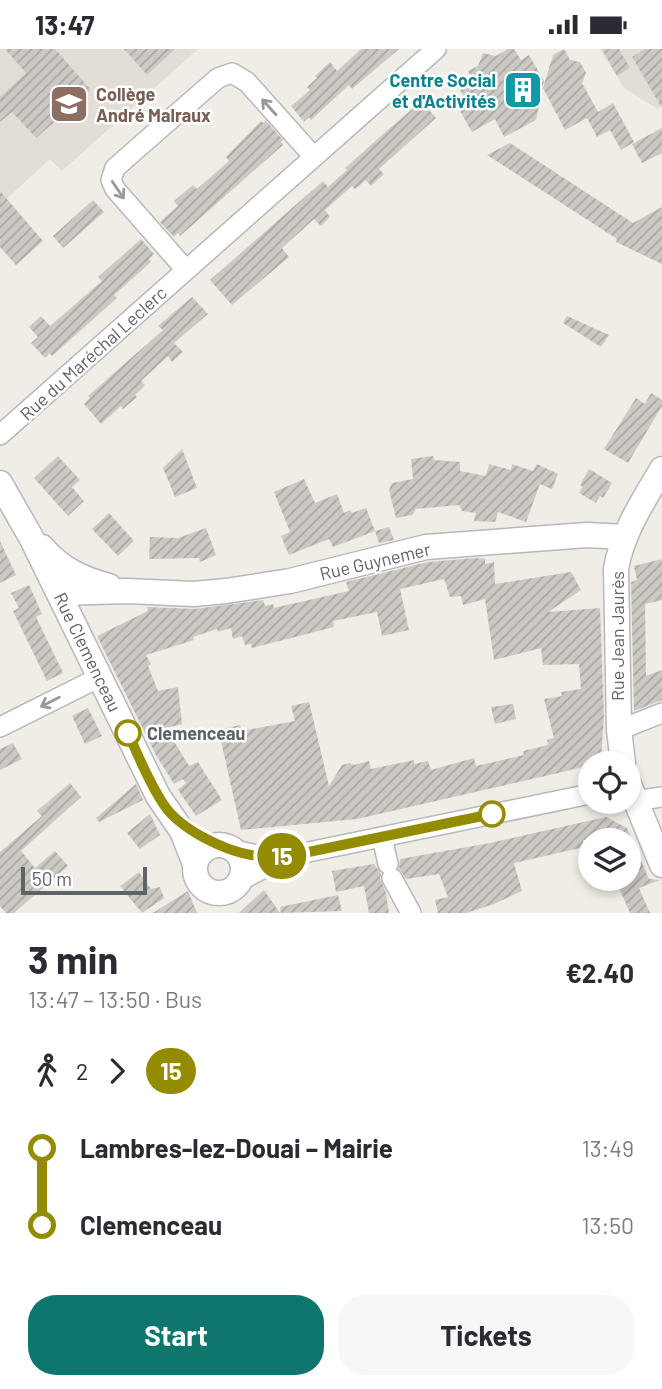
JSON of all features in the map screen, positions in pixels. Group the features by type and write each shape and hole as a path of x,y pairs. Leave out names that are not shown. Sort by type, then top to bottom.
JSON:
{"street":[{"name":"Rue du Maréchal Leclerc","path":"0,435 436,49"},
{"path":"186,270 115,189 111,175 115,168 227,73 242,77 314,157"},
{"name":"Rue Jean Jaurès","path":"622,751 618,730 615,582 617,559 625,537 662,469"},
{"name":"Rue Clemenceau","path":"0,483 27,528 159,796 188,841 195,864"},
{"name":"Rue Guynemer","path":"27,528 57,561 84,579 116,591"},
{"name":"Rue Guynemer","path":"58,591 194,594 290,581 417,549 447,545 587,535 625,537"},
{"path":"58,591 72,579 84,579"},
{"path":"77,629 84,606 116,591"},
{"path":"0,727 100,677"},
{"path":"618,730 662,713"},
{"path":"641,789 662,797"},
{"path":"215,913 196,877 195,864 206,849 228,847 262,856 294,855 578,796"},
{"name":"Rue Jean Jaurès","path":"641,813 662,865"},
{"name":"Rue Clemenceau","path":"176,820 228,847"},
{"path":"382,837 390,871 411,913"},
{"path":"227,913 243,864 228,847"},
{"path":"204,888 219,893 238,884 255,871 294,855"}],"shaded area":[{"name":"Collège André Malraux","path":"0,49 198,49 62,171 50,159 0,205"},
{"path":"600,49 662,49 662,106 658,109 624,88"}],"building":[{"path":"5,49 55,49 91,90 36,138 12,112 0,122 0,97 26,73"},
{"path":"124,49 175,49 147,75"},
{"path":"361,49 399,49 352,89 349,85 311,120 309,117 304,122 291,106 310,90 307,87 330,62 337,71"},
{"name":"Centre Social et d'Activités","path":"508,49 514,49 521,60 529,55 544,81 536,120 504,137 495,119 472,132 459,109 468,104 459,88 473,80 468,71 478,66 483,53 496,56"},
{"path":"564,49 570,60 580,62 586,73 582,83 598,112 613,103 634,142 621,150 610,130 597,137 587,118 565,130 543,88 553,55"},
{"path":"602,49 619,49 630,68 617,76"},
{"path":"645,49 662,49 662,108 632,57"},
{"path":"423,103 436,118 379,169 384,174 371,186 366,180 355,189 352,186 325,210 330,217 321,226 314,219 282,248 289,257 232,305 210,280 323,181 328,187 390,128"},
{"path":"261,121 266,121 283,140 283,145 180,236 178,233 174,237 160,222 178,206 174,201 193,185 197,189 229,161 226,157"},
{"path":"662,128 662,153 642,163 632,144"},
{"path":"510,143 633,223 662,207 662,264 616,242 617,239 487,155"},
{"path":"0,191 43,241 16,265 0,247"},
{"path":"93,200 104,212 63,248 53,236"},
{"path":"141,239 154,254 149,259 151,262 114,295 117,298 52,356 50,353 45,358 31,343 38,337 29,327 41,316 50,326 102,281 98,277"},
{"path":"192,297 208,314 174,343 183,352 172,362 168,356 141,381 145,385 135,395 137,397 123,409 121,406 101,424 84,404 90,398 88,396 163,330 158,326"},
{"path":"567,316 609,335 601,347 563,323"},
{"path":"651,393 662,400 662,406 628,463 604,449 636,398 645,404"},
{"path":"182,449 197,488 175,497 163,468"},
{"path":"58,456 80,480 72,487 84,501 68,516 34,478"},
{"path":"433,456 434,460 460,462 460,471 486,476 489,464 511,470 512,464 533,471 537,464 558,474 552,489 540,484 526,522 498,512 495,522 474,521 476,513 462,511 459,505 416,509 412,515 396,518 389,490 392,483 413,479 411,459"},
{"path":"589,469 612,483 603,498 600,496 596,503 579,493 583,487 580,485"},
{"path":"304,479 315,503 337,494 344,513 366,508 375,531 333,547 329,539 289,555 281,536 290,532 274,492"},
{"path":"109,513 134,541 118,556 92,529"},
{"path":"389,527 394,540 379,543 375,531"},
{"path":"206,528 216,555 200,562 199,558 149,559 150,537 178,538"},
{"path":"0,541 16,575 0,583"},
{"path":"485,559 485,564 494,562 495,584 571,572 581,590 548,612 600,608 604,715 602,751 578,751 578,768 357,819 241,830 219,732 240,725 242,731 295,721 291,706 309,702 329,786 342,765 350,763 354,765 369,761 371,769 414,760 414,764 428,761 431,770 474,758 476,766 524,755 523,751 548,745 547,740 554,738 544,699 562,696 561,692 581,689 579,664 543,665 541,648 494,660 485,599 463,605 461,596 450,597 444,579 400,589 409,630 382,636 377,612 333,621 334,627 252,648 251,644 245,645 242,636 233,639 231,628 218,632 217,629 193,637 194,640 146,655 158,691 178,687 182,724 166,728 189,766 198,762 222,800 196,816 178,790 186,783 183,779 174,784 156,755 97,636 148,611 147,607 195,609 263,600 265,606 273,604 274,608 349,591 346,582 428,562"},
{"path":"662,559 662,600 645,604 646,676 662,670 662,700 634,711 631,582 637,580 634,566"},
{"path":"29,585 42,614 36,617 63,673 47,681 13,611 19,608 11,593"},
{"path":"513,704 516,719 495,724 491,707"},
{"path":"88,708 102,736 85,744 72,716"},
{"path":"13,743 22,759 0,770 0,749"},
{"path":"70,783 81,797 21,851 35,868 55,851 68,866 14,913 6,913 0,906 0,852 42,816 37,811"},
{"path":"136,784 143,800 99,822 96,818"},
{"path":"150,814 160,835 140,849 127,833"},
{"path":"606,817 627,828 578,828 578,849 514,863 522,891 466,913 438,913 435,900 448,897 439,874 406,879 399,868 400,859 490,843"},
{"path":"641,860 649,879 660,880 641,887"},
{"path":"374,864 381,874 389,913 369,913 364,886 336,892 332,871"},
{"path":"139,872 151,889 160,887 164,898 142,913 120,886"},
{"path":"264,890 280,913 239,913"},
{"path":"188,891 197,913 153,913"},
{"path":"620,891 640,891 650,913 630,913"},
{"path":"338,895 342,911 281,913 280,907"}],"bus line":[{"name":"15","path":"128,733 159,796 176,820 208,839 245,853 262,856 294,855 492,814"}],"place":[{"name":"Centre Social et d'Activités","path":"523,90"},
{"name":"Collège André Malraux","path":"69,104"},
{"name":"Clemenceau","path":"128,733"}]}
